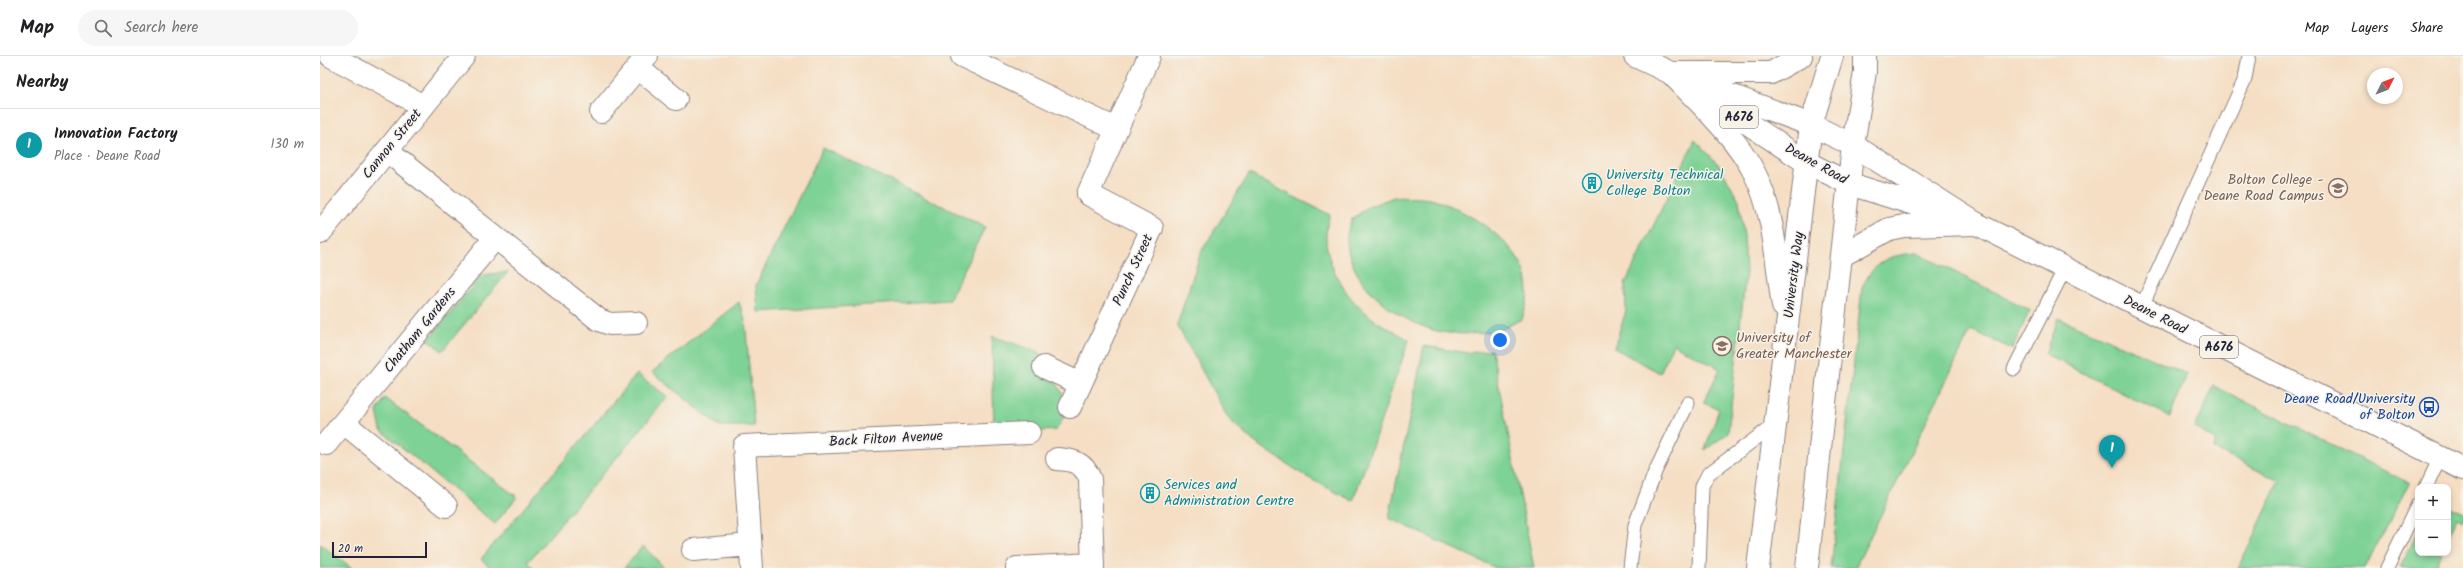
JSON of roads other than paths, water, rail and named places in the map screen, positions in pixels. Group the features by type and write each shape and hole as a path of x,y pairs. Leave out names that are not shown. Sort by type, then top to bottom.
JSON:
{"main road":[{"path":"331,56 423,106"},
{"name":"Cannon Street","path":"320,233 464,56"},
{"path":"962,56 1116,129"},
{"name":"Punch Street","path":"1070,407 1079,384 1152,228 1088,194 1149,56"},
{"name":"Deane Road","path":"1635,56 1671,73 1812,125 1853,145 1977,224 2064,270 2463,469"},
{"path":"1671,73 1771,73 1800,56"},
{"name":"University Way","path":"1758,568 1806,162 1812,125 1832,56"},
{"path":"1807,568 1843,256 1853,145 1865,72 1865,56"},
{"path":"602,112 642,62 676,99"},
{"path":"1671,73 1735,144 1755,174 1768,212 1787,331"},
{"name":"Deane Road","path":"1671,73 1806,162 1850,184 1977,224"},
{"path":"387,151 598,320 610,324 636,323"},
{"path":"1843,256 1889,229 1904,226 1977,224"},
{"name":"Chatham Gardens","path":"326,444 495,238"},
{"path":"1044,367 1079,384"},
{"path":"344,423 446,506"},
{"name":"Back Filton Avenue","path":"750,545 744,446 1029,433"},
{"path":"1017,568 1093,566 1090,479 1085,457 1071,460 1057,460"},
{"path":"693,550 750,545 752,568"}],"lane":[{"path":"2141,308 2245,79 2249,56"},
{"path":"2014,369 2064,270"},
{"path":"1630,568 1635,525 1655,472 1688,403"},
{"path":"1699,568 1702,486 1708,474 1774,425"},
{"path":"2427,484 2440,458"},
{"path":"2387,568 2415,510"}],"place":[{"name":"University Technical College Bolton","path":"1592,183"},
{"name":"Bolton College - Deane Road Campus","path":"2338,188"},
{"name":"University of Greater Manchester","path":"1722,346"},
{"name":"Deane Road/University of Bolton","path":"2429,407"},
{"name":"Innovation Factory","path":"2112,468"},
{"name":"Services and Administration Centre","path":"1150,493"}]}
